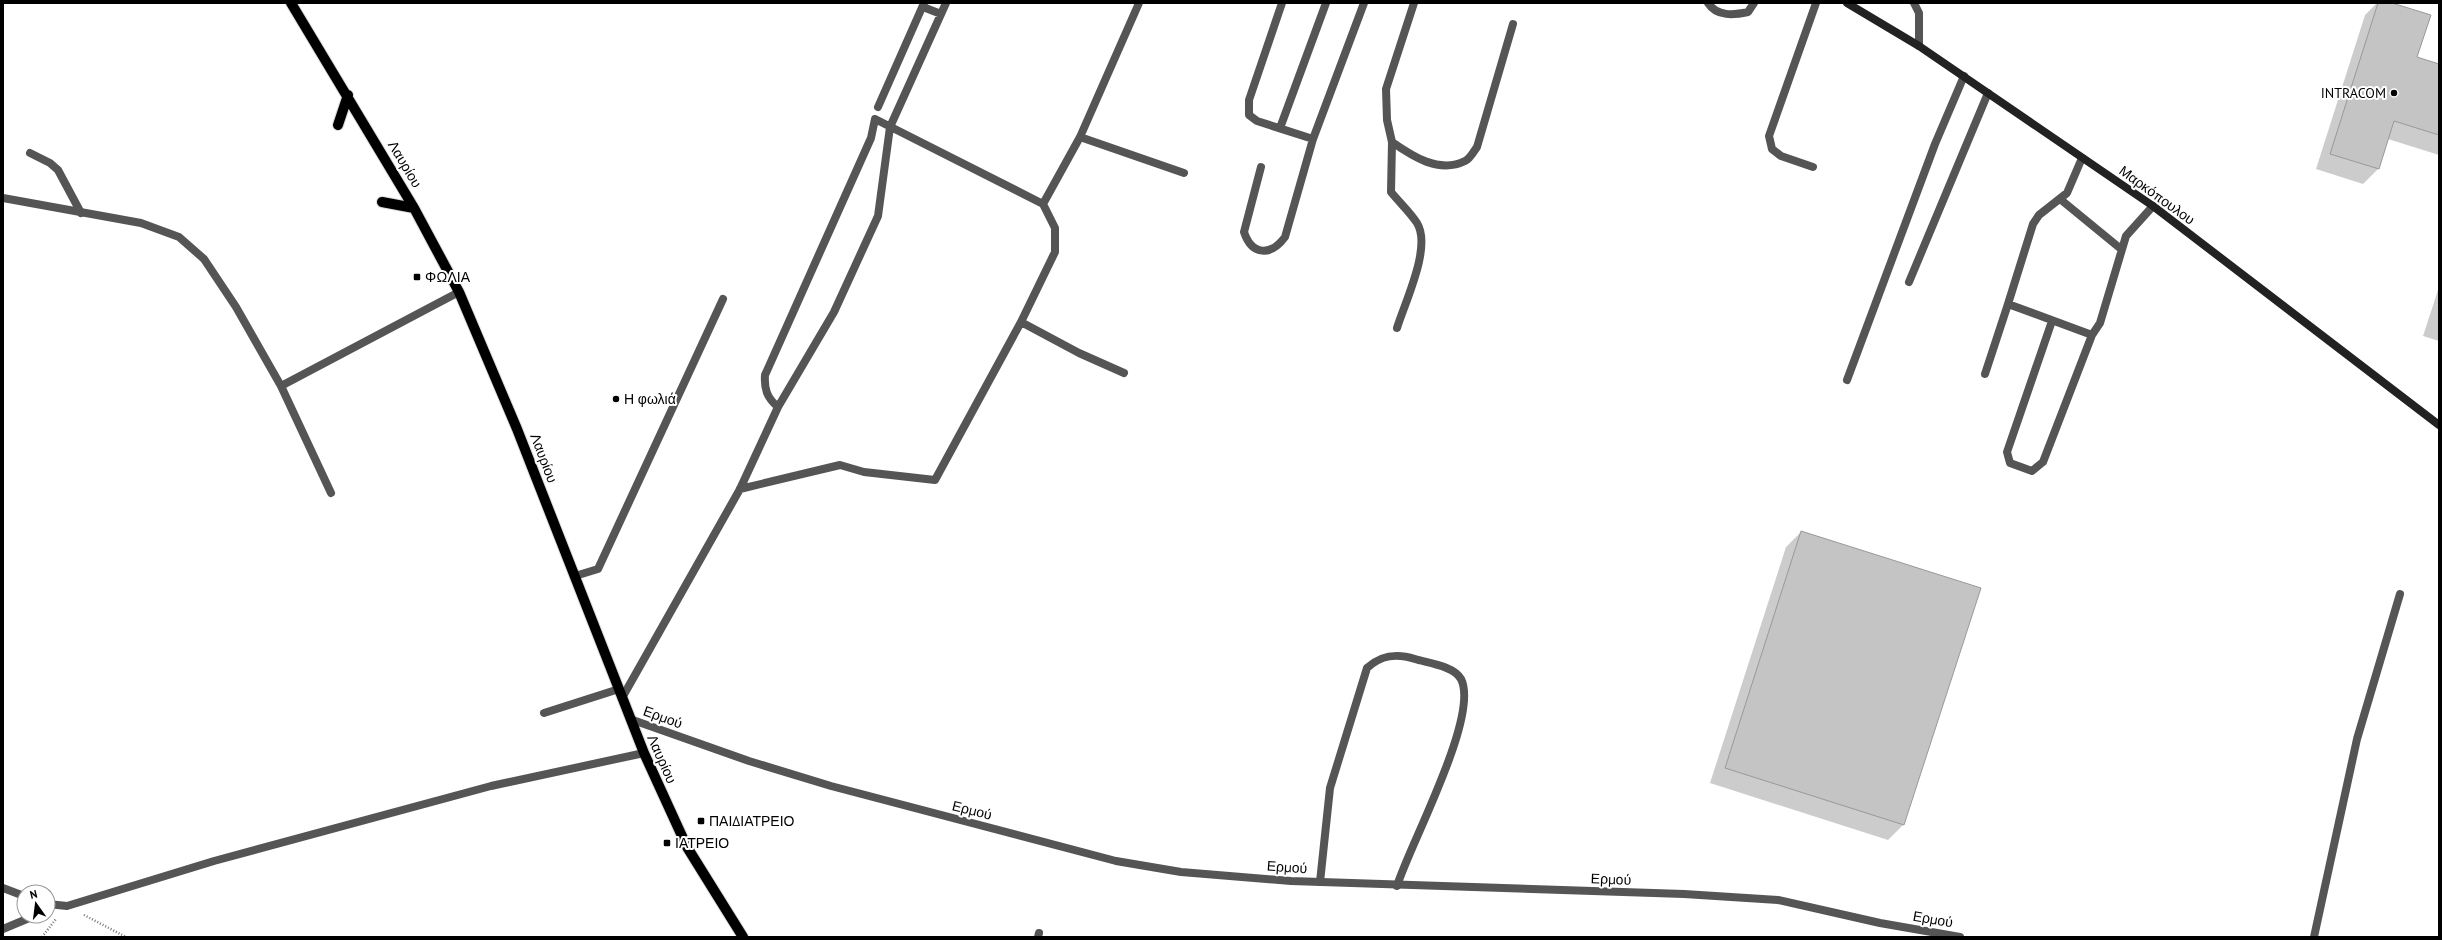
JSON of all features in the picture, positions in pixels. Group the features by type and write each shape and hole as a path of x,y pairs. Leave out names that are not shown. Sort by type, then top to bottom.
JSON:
{"main road":[{"name":"Λαυρίου","path":"291,3 348,95 414,208 459,292 517,429 644,753 687,847 743,937"},
{"name":"Μαρκόπουλου","path":"1847,3 1919,46 2153,206 2439,425"},
{"path":"338,125 348,95"},
{"path":"382,202 414,208"}],"street":[{"path":"544,713 620,694 740,488 778,407 834,312 878,216 890,127 946,3"},
{"path":"1043,204 1080,136 1139,3"},
{"path":"1282,3 1249,100 1249,115 1257,121 1313,139"},
{"path":"1280,128 1326,3"},
{"path":"1261,167 1244,232 1248,241 1260,251 1271,250 1278,247 1285,237 1313,139 1364,3"},
{"path":"1397,328 1421,254 1423,238 1417,222 1392,192 1392,142 1387,120 1386,89 1414,3"},
{"path":"1708,3 1711,8 1732,16 1748,12 1754,3"},
{"path":"1813,167 1781,156 1772,149 1769,136 1816,3"},
{"path":"1914,3 1919,13 1919,46"},
{"path":"878,106 923,5 941,14"},
{"path":"1392,142 1420,161 1449,165 1466,161 1477,147 1513,24"},
{"path":"1847,380 1935,144 1964,76"},
{"path":"1909,282 1988,93"},
{"path":"740,488 840,465 864,472 935,480 1021,322 1055,252 1055,228 1043,204 875,119 871,138 765,375 764,385 767,396 778,407"},
{"path":"1080,136 1184,173"},
{"path":"30,153 50,163 58,170 81,213"},
{"path":"1985,374 2033,224 2039,215 2067,193 2082,158"},
{"path":"3,198 141,224 179,237 204,259 236,307 281,386 331,493"},
{"path":"2060,199 2121,249"},
{"path":"2052,321 2007,452 2010,462 2032,471 2043,462 2092,336 2100,323 2126,236 2153,206"},
{"path":"281,386 459,292"},
{"path":"575,576 598,569 723,299"},
{"path":"2008,304 2092,336"},
{"path":"1021,322 1079,353 1124,373"},
{"path":"2314,937 2357,739 2400,594"},
{"path":"1320,882 1330,788 1367,668 1376,660 1401,654 1454,671 1461,679 1465,692 1464,705 1449,762 1397,886"},
{"name":"Ερμού","path":"630,719 742,758 831,786 1116,862 1181,872 1320,882 1397,886 1606,891 1778,900 1880,923 1960,937"},
{"path":"56,905 67,906 214,861 483,788 644,753"},
{"path":"3,888 16,893"},
{"path":"5,927 16,923"}],"path":[{"path":"42,937 67,906 126,937"}],"building":[{"name":"INTRACOM","path":"2378,3 2392,3 2431,15 2417,57 2439,64 2439,135 2394,121 2379,169 2330,154"},
{"path":"1801,531 1981,588 1904,825 1725,768"}],"place":[{"name":"INTRACOM","path":"2394,93"},
{"name":"ΦΩΛΙΑ","path":"417,277"},
{"name":"Η φωλιά","path":"616,399"},
{"name":"ΠΑΙΔΙΑΤΡΕΙΟ","path":"701,821"},
{"name":"ΙΑΤΡΕΙΟ","path":"667,843"}]}
